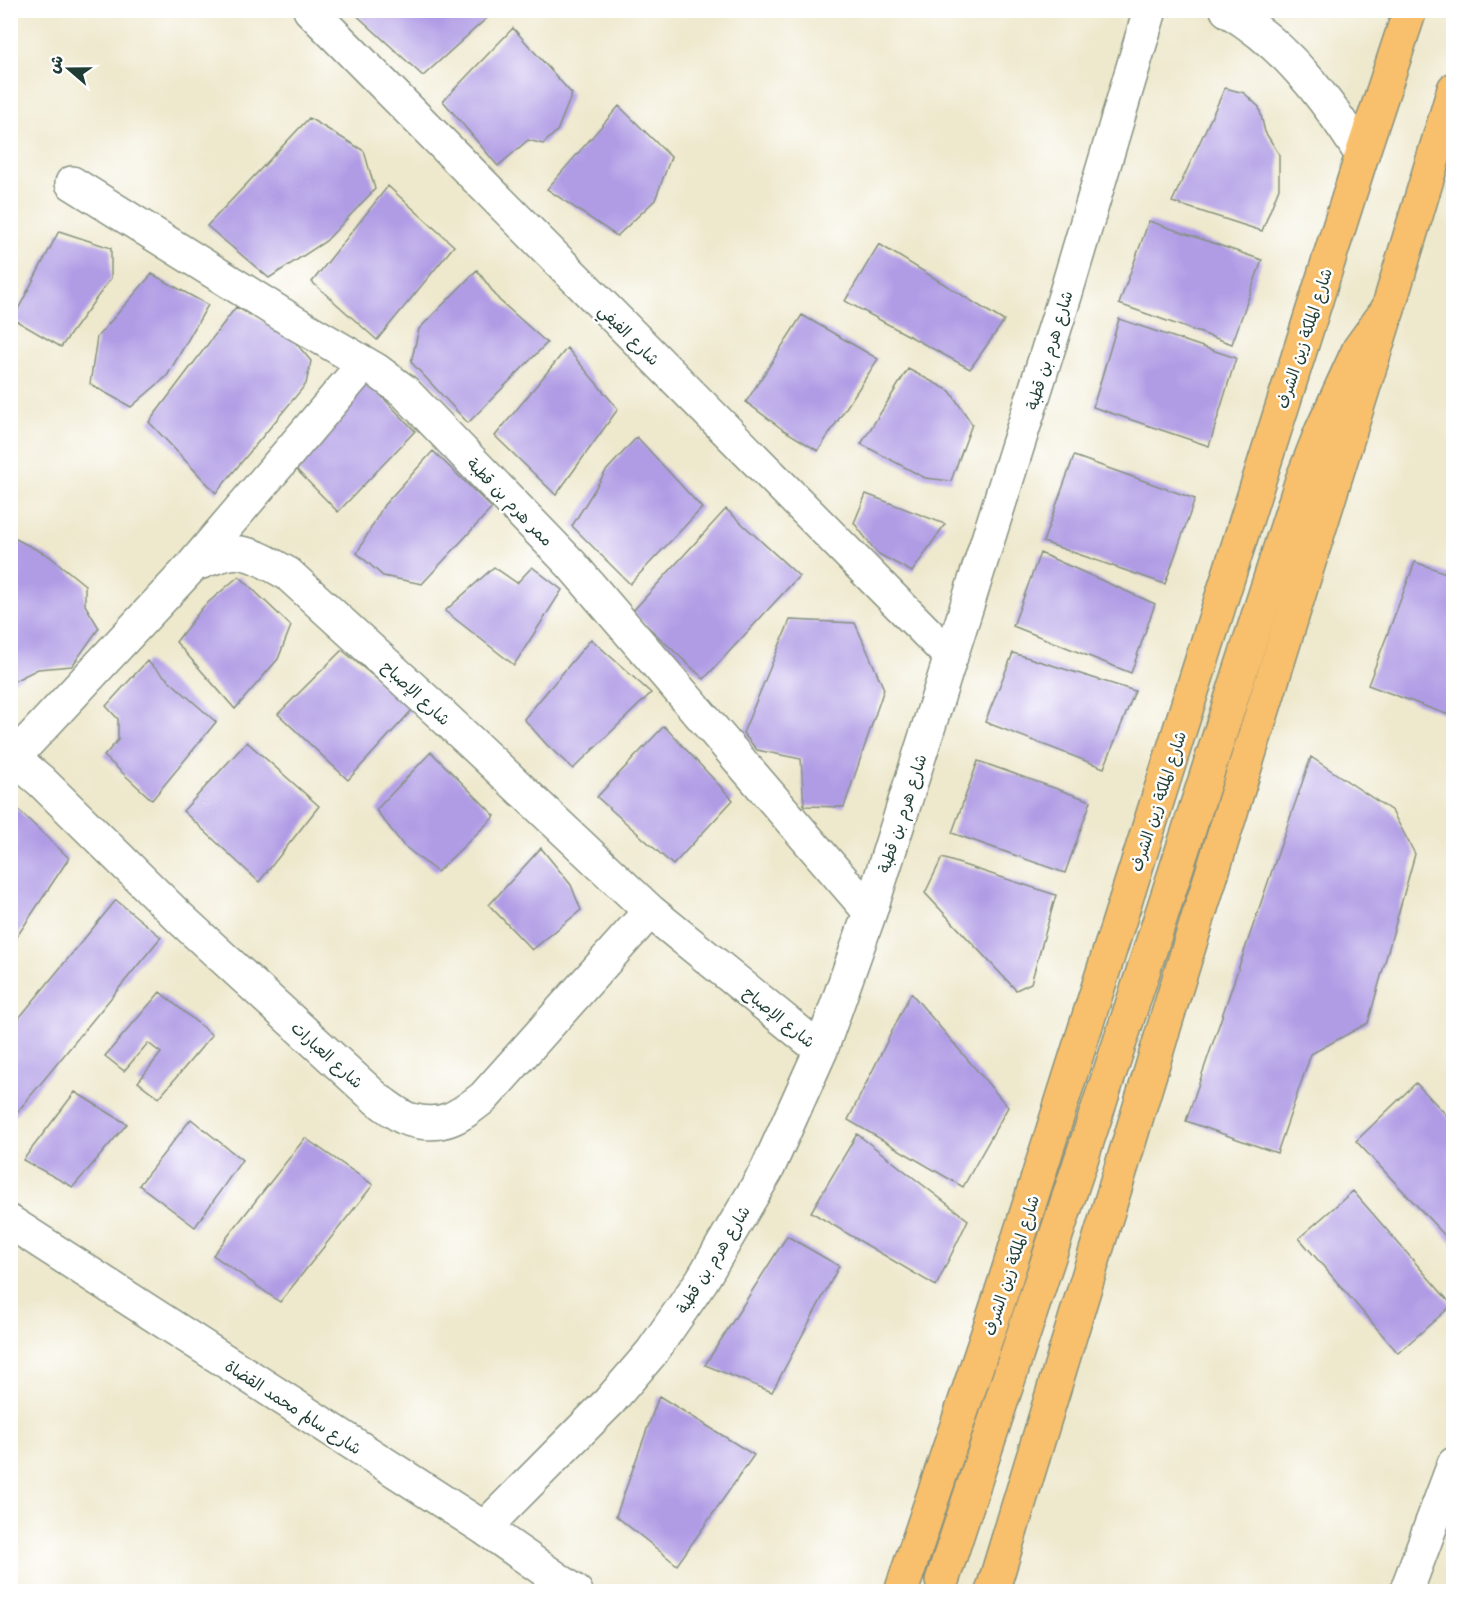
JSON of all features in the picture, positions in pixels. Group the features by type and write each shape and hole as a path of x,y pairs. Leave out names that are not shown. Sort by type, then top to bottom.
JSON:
{"main road":[{"name":"شارع الملكة زين الشرف","path":"901,1592 999,1300 1410,10"},
{"path":"992,1592 1454,89"},
{"path":"942,1581 1302,480 1359,349 1388,309"}],"street":[{"name":"شارع الفيفي","path":"310,10 951,657"},
{"name":"شارع هرم بن قطبة","path":"484,1528 609,1402 652,1352 702,1280 767,1170 821,1050 870,912 951,657 1065,296 1150,10"},
{"path":"1227,10 1280,50 1311,82 1338,117 1362,155"},
{"name":"ممر هرم بن قطبة","path":"72,183 376,370 404,391 571,564 870,912"},
{"path":"193,565 364,364"},
{"name":"شارع الإصباح","path":"12,756 193,565 232,553 264,560 288,574 650,911 821,1050"},
{"name":"شارع العبارات","path":"12,756 41,781 198,935 378,1100 409,1120 437,1123 460,1116 484,1097 650,911"},
{"name":"شارع سالم محمد القضاة","path":"10,1222 484,1528 576,1592"},
{"path":"1406,1592 1454,1464"}],"building":[{"path":"351,10 479,10 489,16 423,76"},
{"path":"513,28 572,94 557,131 543,144 528,140 498,166 443,101"},
{"path":"1225,88 1244,93 1259,107 1265,132 1279,154 1279,188 1262,231 1172,202"},
{"path":"619,106 671,157 655,200 617,236 547,189"},
{"path":"309,118 364,151 375,189 326,241 269,278 207,226"},
{"path":"388,186 454,246 377,340 312,282"},
{"path":"1149,221 1262,260 1232,344 1119,304"},
{"path":"59,231 111,248 111,278 61,347 13,319"},
{"path":"879,244 1004,321 970,369 845,301"},
{"path":"477,270 499,300 547,343 468,423 411,362 419,329"},
{"path":"152,274 208,305 167,376 131,407 90,384 97,337"},
{"path":"236,307 290,336 311,361 306,384 216,493 149,422"},
{"path":"802,315 878,359 818,451 782,429 746,402"},
{"path":"1119,319 1236,358 1209,446 1093,407"},
{"path":"567,348 618,409 556,495 495,436"},
{"path":"908,369 950,391 972,424 951,481 925,478 861,444"},
{"path":"366,380 415,431 338,512 292,465"},
{"path":"637,437 702,508 630,584 572,526 606,471"},
{"path":"433,451 492,508 422,584 383,576 357,553 384,505"},
{"path":"1074,456 1195,499 1165,584 1043,542"},
{"path":"866,494 945,524 912,572 877,553 854,523"},
{"path":"726,509 799,576 704,679 632,612"},
{"path":"10,536 49,556 85,585 85,605 99,628 72,666 38,669 10,683"},
{"path":"1040,553 1155,604 1131,673 1013,626"},
{"path":"1415,562 1454,576 1454,717 1368,685"},
{"path":"494,567 517,583 532,567 562,590 514,665 445,611"},
{"path":"239,576 291,626 278,659 235,709 176,642 203,607"},
{"path":"790,620 855,623 884,689 844,807 804,806 801,759 757,750 743,733"},
{"path":"591,639 651,693 573,769 524,719"},
{"path":"342,650 413,709 348,780 278,714"},
{"path":"1013,653 1135,691 1104,768 985,722"},
{"path":"147,661 216,722 152,800 104,756 118,740 118,719 106,706"},
{"path":"664,726 733,800 673,865 597,797"},
{"path":"247,742 319,806 259,882 183,811"},
{"path":"431,752 495,816 437,872 403,845 376,810"},
{"path":"1311,757 1392,811 1415,854 1368,1023 1311,1054 1277,1153 1186,1121"},
{"path":"978,761 1091,801 1065,873 952,833"},
{"path":"10,802 69,858 10,947"},
{"path":"541,848 571,885 581,910 532,950 489,905"},
{"path":"942,858 1056,895 1031,983 1016,990 925,893"},
{"path":"116,900 161,937 10,1121 10,1029"},
{"path":"160,992 212,1035 159,1098 138,1082 161,1053 148,1043 124,1071 105,1056"},
{"path":"911,993 1008,1107 963,1187 848,1120"},
{"path":"1416,1083 1454,1123 1454,1240 1451,1242 1356,1141"},
{"path":"75,1092 127,1124 73,1187 23,1160"},
{"path":"191,1119 242,1160 195,1227 139,1185"},
{"path":"857,1134 968,1220 936,1286 811,1212"},
{"path":"305,1138 373,1185 280,1302 213,1255"},
{"path":"1353,1191 1452,1305 1398,1353 1299,1238"},
{"path":"787,1236 839,1266 772,1392 705,1365"},
{"path":"659,1396 754,1455 677,1565 616,1516"}]}
